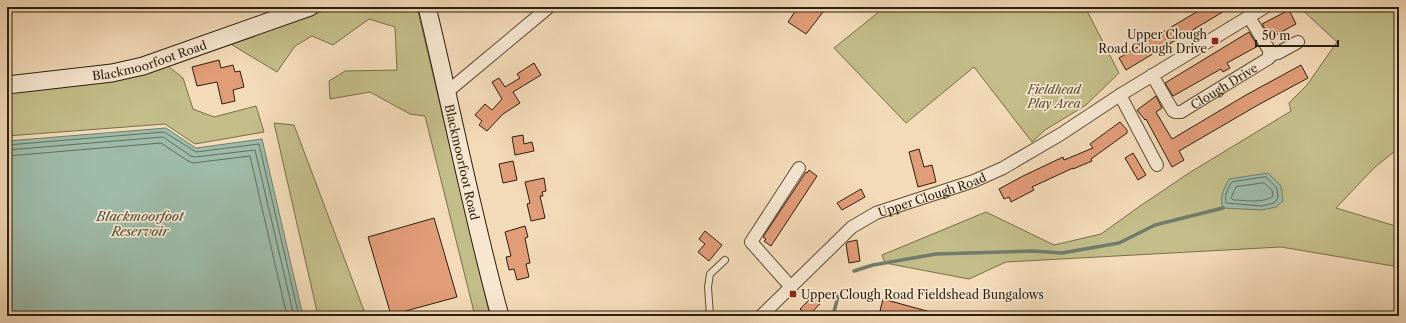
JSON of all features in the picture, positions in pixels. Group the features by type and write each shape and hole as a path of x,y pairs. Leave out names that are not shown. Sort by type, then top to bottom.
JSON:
{"street":[{"name":"Blackmoorfoot Road","path":"7,85 112,73 143,66 310,7"},
{"name":"Blackmoorfoot Road","path":"427,7 448,92 487,268 500,316"},
{"path":"448,92 549,7"},
{"name":"Upper Clough Road","path":"761,316 852,228 876,213 974,181 1003,168 1061,134 1152,75 1265,7"},
{"path":"1249,17 1268,50 1274,54 1298,42"},
{"name":"Clough Drive","path":"1152,75 1173,111 1181,112 1269,58 1268,50"},
{"path":"1120,95 1157,165"},
{"path":"791,287 751,242 799,168"}],"lane":[{"path":"710,316 708,287 710,274 725,260"}],"green space":[{"path":"335,7 417,7 490,316 475,316 425,116 410,114 370,92 330,99 329,81 345,71 397,70 395,27 369,19 333,45 312,36 295,46 277,72 229,43"},
{"name":"Fieldhead Play Area","path":"885,7 1085,7 1119,73 1086,105 1045,130 1032,142 974,67 906,123 834,48"},
{"path":"1299,7 1399,7 1399,148 1375,167 1336,208 1399,227 1399,267 1281,247 1006,262 969,279 885,263 882,255 986,212 1054,245 1101,234 1189,173 1291,111 1289,103 1307,85 1337,42"},
{"path":"168,66 183,78 193,109 214,117 256,106 264,132 195,144 165,124 7,136 7,92"},
{"path":"274,123 294,125 366,316 318,316"}],"water":[{"name":"Blackmoorfoot Reservoir","path":"166,128 196,148 262,139 303,316 7,316 7,141"},
{"path":"1268,173 1281,186 1283,201 1276,207 1262,210 1223,208 1222,197 1229,179"}],"building":[{"path":"798,7 827,7 806,34 788,22"},
{"path":"1205,7 1231,7 1126,70 1119,58"},
{"path":"1289,10 1296,24 1270,38 1262,24"},
{"path":"1249,32 1258,46 1227,63 1230,68 1223,72 1221,69 1173,96 1165,83"},
{"path":"219,60 221,68 233,65 235,72 240,71 244,87 233,90 235,101 222,104 217,82 197,86 192,67"},
{"path":"534,63 541,75 513,92 520,103 503,114 487,131 479,125 482,121 475,115 485,104 492,110 502,99 492,82 499,78 505,87 520,78 517,74"},
{"path":"1301,65 1308,78 1179,151 1184,160 1172,167 1146,119 1145,120 1137,110 1156,96 1162,108 1156,112 1172,139 1246,95"},
{"path":"1120,122 1127,130 1127,133 1091,159 1092,161 1032,187 1034,190 1011,202 1009,197 1004,199 999,189 1063,157 1064,160 1093,148 1090,144"},
{"path":"523,135 524,144 532,142 534,151 515,155 512,137"},
{"path":"919,149 924,167 932,165 936,182 918,187 909,152"},
{"path":"1133,153 1146,175 1138,180 1125,158"},
{"path":"513,161 517,180 503,183 499,164"},
{"path":"809,170 817,176 771,246 764,241 766,239 763,237 806,172 807,173"},
{"path":"544,178 546,191 542,192 543,196 540,196 545,218 531,221 527,204 530,203 525,182"},
{"path":"861,189 865,197 842,210 837,203"},
{"path":"434,218 457,297 391,315 368,237"},
{"path":"525,226 528,237 525,238 530,263 526,264 529,277 517,280 514,269 509,270 506,257 511,256 505,232"},
{"path":"705,231 722,245 709,261 698,252 705,244 699,239"},
{"path":"857,240 860,261 849,263 846,244"},
{"path":"813,296 820,304 808,316 800,309"},
{"path":"883,299 934,313 934,316 897,316 880,311"}],"waterway":[{"path":"854,271 873,265 936,254 1031,251 1062,253 1119,243 1155,225 1223,208"},
{"path":"833,316 838,296"}],"place":[{"name":"Upper Clough Road Clough Drive","path":"1215,41"},
{"name":"Upper Clough Road Fieldshead Bungalows","path":"793,294"}]}
